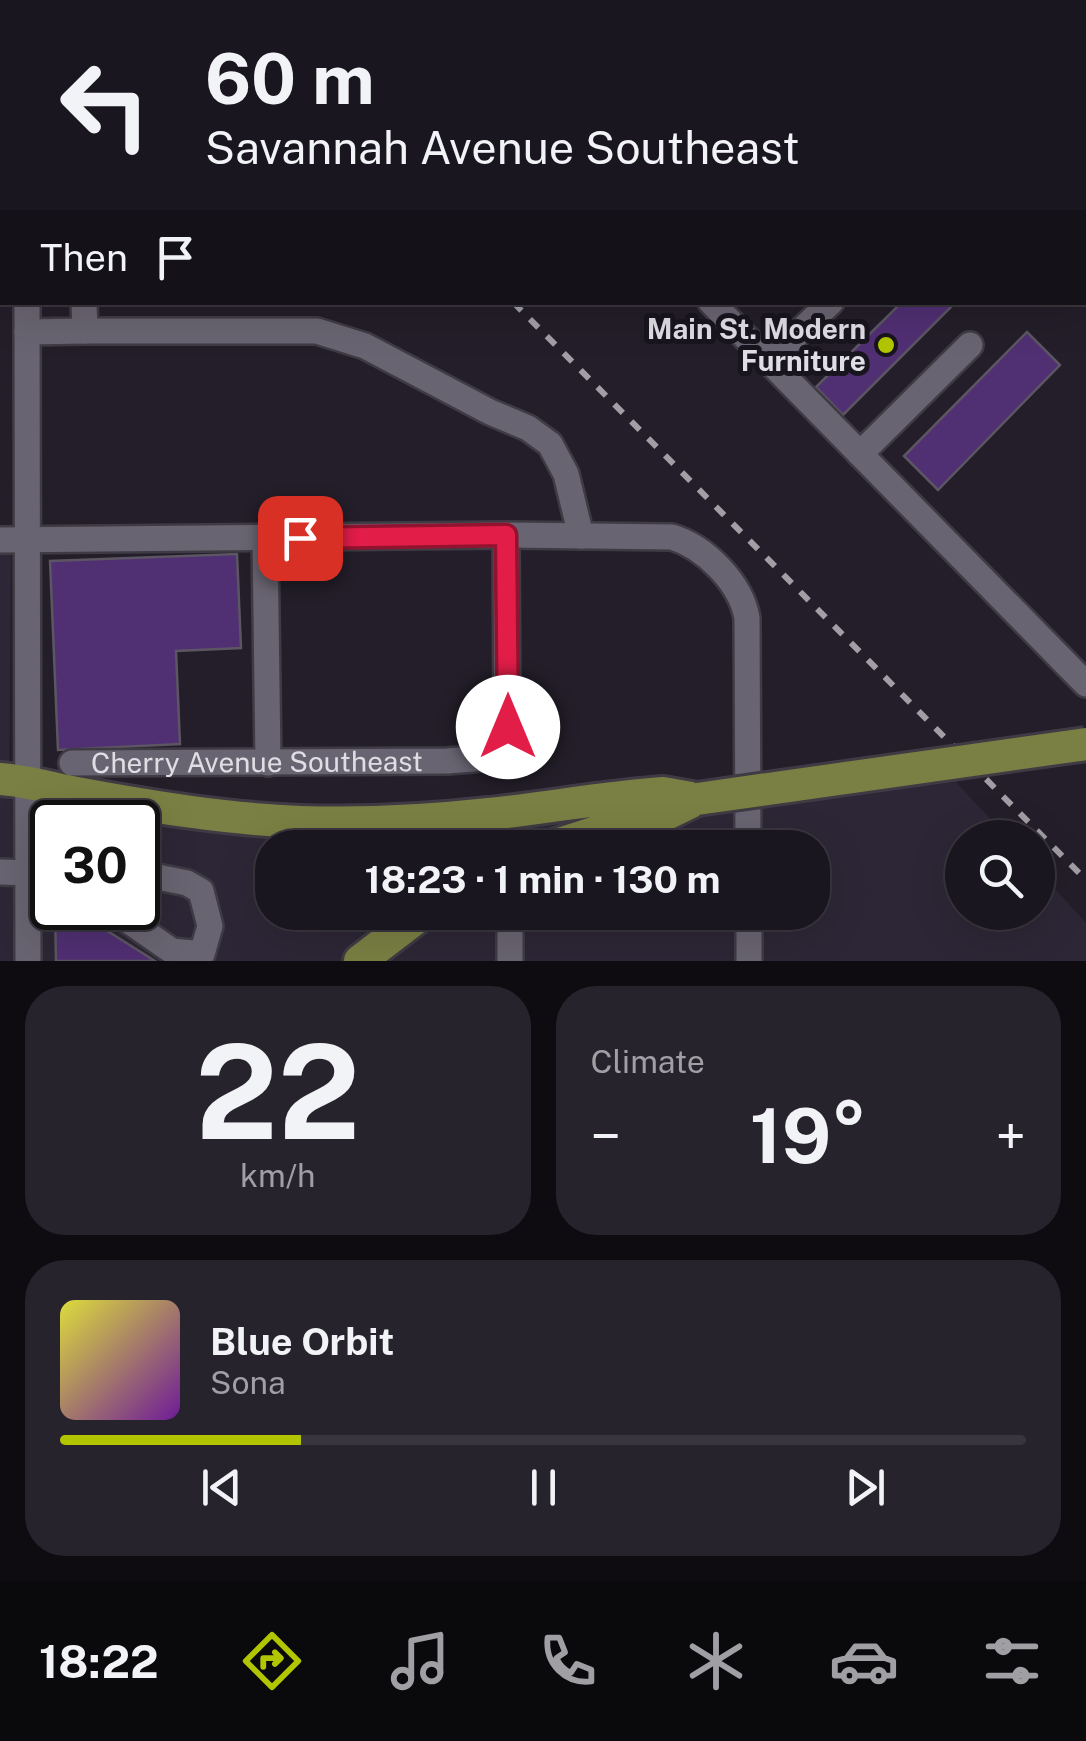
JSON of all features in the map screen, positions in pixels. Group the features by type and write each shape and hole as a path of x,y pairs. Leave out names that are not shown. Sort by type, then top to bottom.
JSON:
{"main road":[{"name":"Cherry Avenue Southeast","path":"601,830 668,814 697,799 1086,744"},
{"name":"Cherry Avenue Southeast","path":"14,780 132,802 298,822 432,820 658,793 697,799"},
{"path":"360,961 400,930"}],"street":[{"path":"27,305 27,540 14,780 30,853"},
{"path":"84,305 85,331"},
{"path":"713,305 1086,682"},
{"path":"769,362 828,305"},
{"path":"27,332 317,330 366,346 528,428 550,444 566,474 581,536"},
{"path":"860,454 970,345"},
{"name":"Cherry Avenue Southeast","path":"72,763 448,761 484,757 498,750 508,727 506,535"},
{"path":"0,540 672,537 696,548 716,566 745,607 748,830"},
{"path":"265,538 268,763"},
{"path":"0,872 30,879"},
{"path":"142,930 172,951 202,954 210,926 201,892 187,883 160,877"},
{"path":"28,961 31,930"},
{"path":"748,930 749,961"},
{"path":"510,935 510,961"}],"shaded area":[{"path":"0,555 11,555 9,800 30,800 30,930 160,930 160,816 255,830 255,930 830,930 830,830 472,830 956,782 991,820 945,820 945,930 1055,930 1055,889 1086,923 1086,961 0,961"}],"building":[{"name":"Main St. Modern Furniture","path":"899,305 953,305 843,415 816,387"},
{"path":"1027,332 1060,365 938,490 904,456"},
{"path":"237,554 241,648 176,651 180,744 58,750 50,561"},
{"path":"55,930 106,930 155,961 56,961"}],"railway":[{"path":"516,305 1086,880"}],"place":[{"name":"Main St. Modern Furniture","path":"886,345"}],"route":[{"path":"300,538 506,535 508,727"}]}
